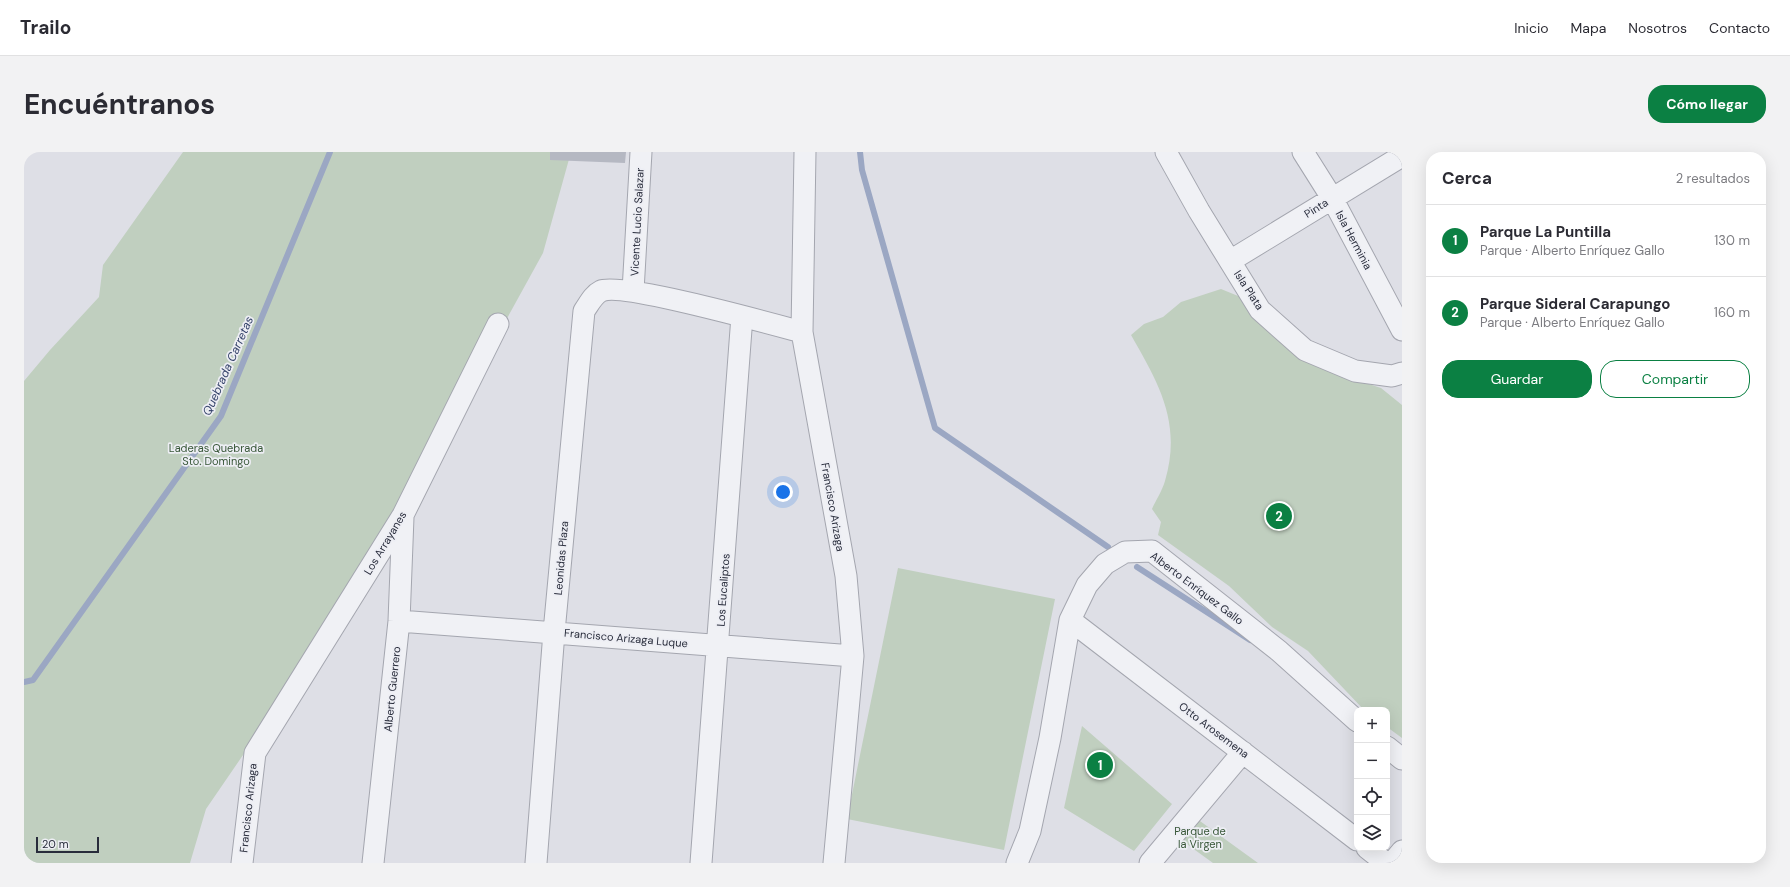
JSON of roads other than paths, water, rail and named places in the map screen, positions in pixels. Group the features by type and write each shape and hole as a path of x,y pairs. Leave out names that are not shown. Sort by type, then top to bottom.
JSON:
{"street":[{"name":"Vicente Lucio Salazar","path":"632,291 641,152"},
{"name":"Francisco Arizaga","path":"804,152 802,332 846,576 853,656 834,863"},
{"name":"Isla Plata","path":"1166,152 1260,310 1305,350 1355,371 1392,376 1402,374"},
{"name":"Isla Herminia","path":"1303,152 1332,198 1402,330"},
{"name":"Pinta","path":"1230,261 1402,156"},
{"name":"Leonidas Plaza","path":"536,863 554,632 584,311 593,297 602,290 632,291"},
{"path":"632,291 742,316 802,332"},
{"name":"Los Eucaliptos","path":"702,863 742,316"},
{"name":"Los Arrayanes","path":"254,753 403,515 498,324"},
{"name":"Alberto Guerrero","path":"373,863 399,622 403,515"},
{"name":"Alberto Enríquez Gallo","path":"1017,863 1030,831 1050,738 1070,620 1087,585 1105,564 1125,552 1152,551 1279,651 1354,718"},
{"name":"Otto Arosemena","path":"1070,620 1354,838"},
{"name":"Francisco Arizaga Luque","path":"399,622 554,632 853,656"},
{"path":"1390,749 1402,759"},
{"path":"1150,863 1243,752"},
{"name":"Francisco Arizaga","path":"242,863 254,753"},
{"path":"1371,851 1386,863"},
{"path":"1392,863 1402,851"}],"waterway":[{"name":"Quebrada Carretas","path":"24,682 33,680 221,416 330,152"},
{"path":"860,152 862,170 935,428 1108,547"},
{"path":"1137,567 1250,640"}],"place":[{"name":"Parque Sideral Carapungo","path":"1279,516"},
{"name":"Parque La Puntilla","path":"1100,765"}],"park label":[{"name":"Laderas Quebrada Sto. Domingo","path":"216,454"},
{"name":"Parque de la Virgen","path":"1200,837"}]}
